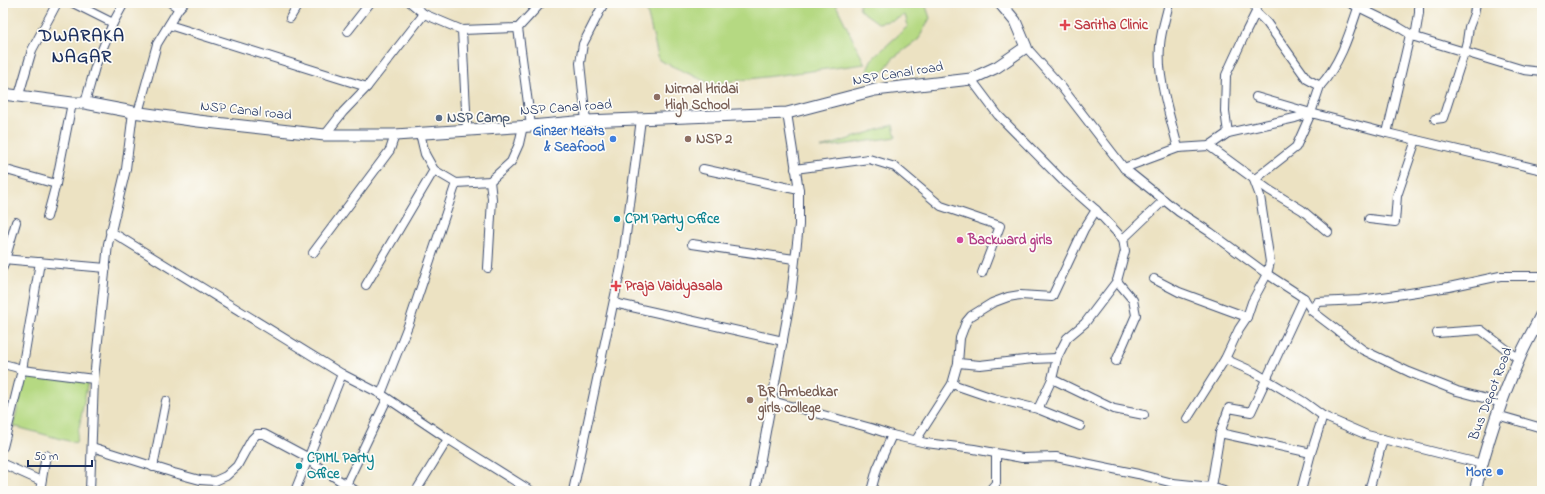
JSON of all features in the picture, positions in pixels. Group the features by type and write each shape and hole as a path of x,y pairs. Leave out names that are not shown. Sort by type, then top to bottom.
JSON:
{"street":[{"path":"19,95 32,50 57,3"},
{"path":"74,3 114,23"},
{"path":"85,103 95,67 124,3"},
{"path":"90,491 94,379 110,231 126,169 135,112 157,44 182,6 171,3"},
{"path":"290,18 299,3"},
{"path":"348,31 370,3"},
{"path":"411,3 424,14 462,30 518,28 541,3"},
{"path":"586,120 580,63 583,44 604,3"},
{"path":"1000,3 1015,21 1026,47 1060,85 1124,168 1164,200 1266,274 1304,298 1312,311 1363,350 1396,366 1457,391 1502,403"},
{"path":"1169,3 1160,46 1160,64 1162,85 1178,148"},
{"path":"1228,133 1225,110 1226,75 1256,12 1255,3"},
{"path":"1387,133 1419,13 1419,3"},
{"path":"1435,119 1442,118 1464,53 1469,27 1476,3"},
{"path":"1254,180 1296,147 1311,113 1320,86 1328,77 1350,33 1354,5 1395,24 1412,36 1524,70 1542,72"},
{"path":"1256,12 1267,24 1306,79 1320,86"},
{"path":"325,134 343,112 367,87 424,14"},
{"path":"169,25 367,87"},
{"path":"420,134 425,154 434,170 456,183 490,181 511,162 527,126 518,28"},
{"path":"462,30 467,130"},
{"name":"NSP Canal road","path":"3,94 72,103 85,103 198,121 325,134 395,136 586,120 787,113 875,90 971,79 997,67 1026,47"},
{"path":"971,79 998,115 1062,180 1096,210 1123,239 1125,251 1117,281 1085,323 1067,338 1057,358 1052,379 1038,409"},
{"path":"1256,97 1387,133 1542,170"},
{"path":"47,217 56,184 72,103"},
{"path":"755,491 791,296 798,225 799,190 787,113"},
{"path":"1124,168 1178,148 1209,146 1228,133 1311,113"},
{"path":"573,491 623,258 641,119"},
{"path":"313,253 390,150 395,136"},
{"path":"1369,219 1395,222 1397,196 1416,140"},
{"path":"1209,146 1254,180 1302,210 1328,232"},
{"path":"795,169 869,159 895,167 941,206 1000,226 982,273"},
{"path":"3,169 56,184"},
{"path":"366,285 434,170"},
{"path":"703,170 799,190"},
{"path":"1187,419 1225,359 1239,329 1247,317 1270,262 1260,196 1254,180"},
{"path":"488,268 492,199 490,181"},
{"path":"346,485 384,396 456,183"},
{"path":"1123,239 1164,200"},
{"path":"916,440 952,384 958,363 960,338 966,322 971,316 992,303 1008,297 1020,295 1052,297 1084,229 1096,210"},
{"path":"16,222 4,262 40,262 106,268"},
{"path":"110,231 342,374 384,396 448,439 531,491"},
{"path":"692,244 794,259"},
{"path":"3,447 22,370 40,262"},
{"path":"1312,311 1317,302 1360,300 1383,297 1500,276 1542,276"},
{"path":"1154,279 1179,292 1247,317"},
{"path":"1116,361 1136,315 1133,300 1117,281"},
{"path":"1211,488 1220,433 1229,408 1251,412 1304,298"},
{"path":"614,303 783,341"},
{"name":"Bus Depot Road","path":"1475,491 1482,464 1502,403 1519,359 1542,314"},
{"path":"1437,334 1481,330 1519,359"},
{"path":"958,363 980,365 1057,358"},
{"path":"1225,359 1254,372 1304,402 1322,416 1367,435 1482,464"},
{"path":"3,364 15,366 22,370 94,379"},
{"path":"295,491 342,374"},
{"path":"1052,379 1114,409 1144,415"},
{"path":"952,384 993,398 1038,409 1080,426"},
{"path":"153,467 166,400"},
{"path":"772,401 892,435 926,443 974,449 1022,458 1056,457 1173,482 1224,491"},
{"path":"1498,415 1542,428"},
{"path":"1301,491 1322,416"},
{"path":"1220,433 1311,453"},
{"path":"92,447 153,467 200,480 215,481 226,476 237,466 252,439 257,434 264,434 308,459 356,491"},
{"path":"871,491 877,469 892,435"},
{"path":"416,491 448,439"},
{"path":"1369,491 1383,439"},
{"path":"40,491 46,454"},
{"path":"989,491 996,482 996,454"},
{"path":"3,464 41,481"}],"green space":[{"path":"645,3 835,3 865,64 711,84 659,60"},
{"path":"859,3 925,3 930,18 918,40 893,58 882,73 866,74 871,60 908,26 905,15 894,20 878,23 860,10"},
{"path":"893,125 896,137 821,148"},
{"path":"26,374 88,381 76,443 13,426"}],"place":[{"name":"Saritha Clinic","path":"1065,25"},
{"name":"Nirmal Hridai High School","path":"657,97"},
{"name":"NSP Camp","path":"439,118"},
{"name":"Ginzer Meats & Seafood","path":"613,139"},
{"name":"NSP 2","path":"688,139"},
{"name":"CPM Party Office","path":"617,219"},
{"name":"Backward girls","path":"960,240"},
{"name":"Praja Vaidyasala","path":"616,286"},
{"name":"BR Ambedkar girls college","path":"750,400"},
{"name":"CPIML Party Office","path":"299,466"},
{"name":"More","path":"1500,472"}],"district":[{"name":"DWARAKA NAGAR","path":"82,47"}]}
